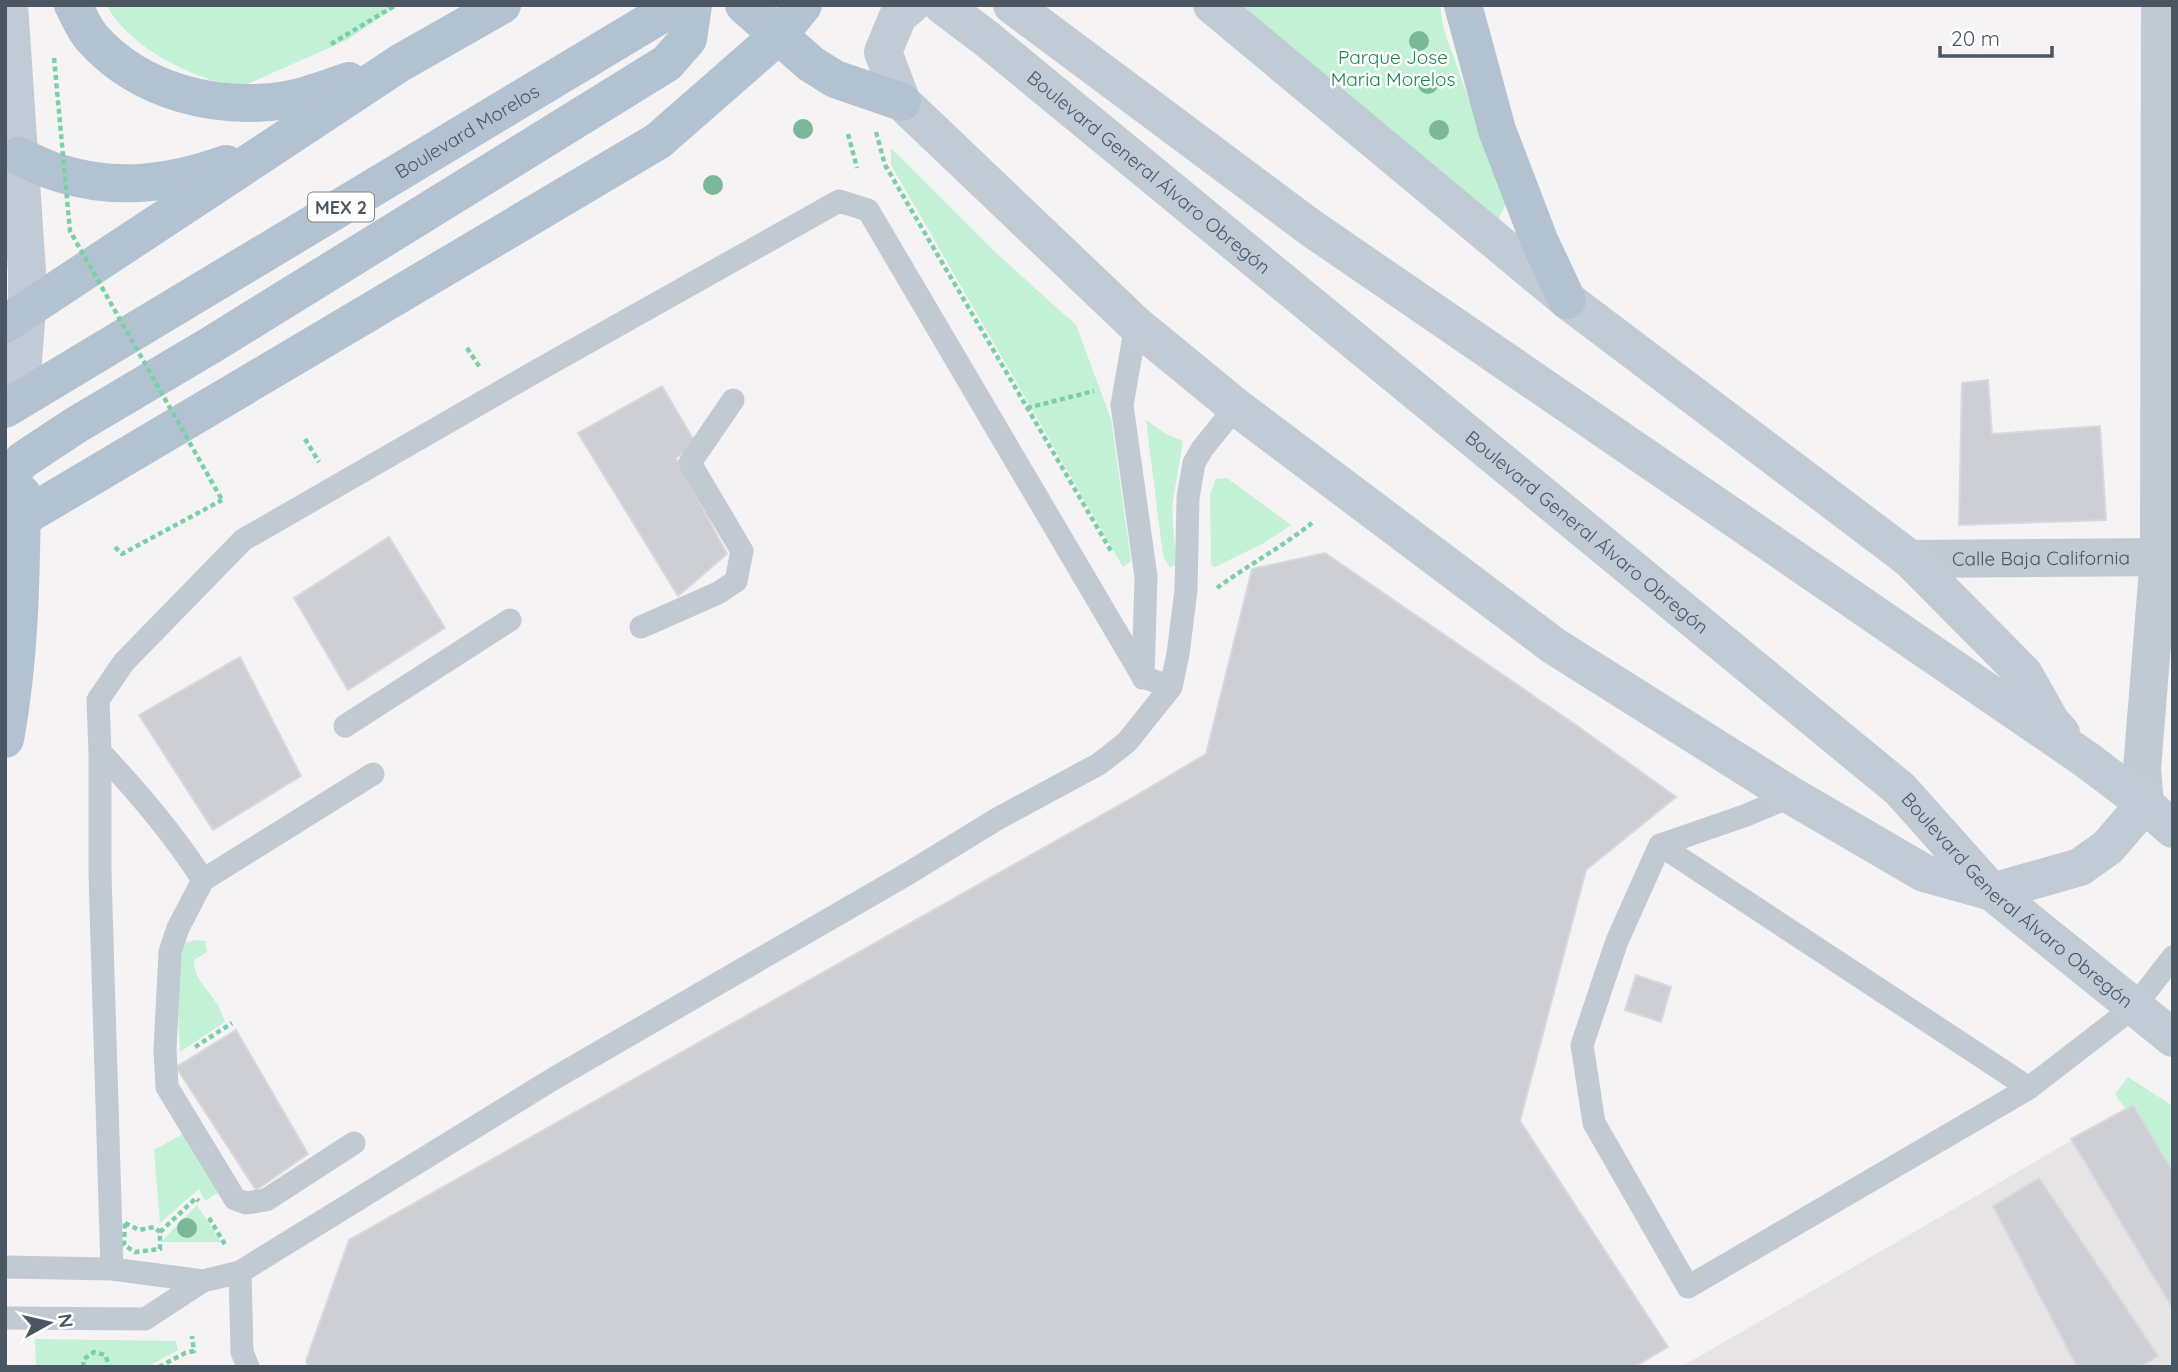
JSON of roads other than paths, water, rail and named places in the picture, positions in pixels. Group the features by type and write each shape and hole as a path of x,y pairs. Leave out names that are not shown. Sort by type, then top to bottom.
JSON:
{"main road":[{"path":"5,739 17,639 13,404 16,316 25,229 26,151 9,5"},
{"path":"73,5 90,35 115,61 170,90 202,99 254,103 290,99 400,63"},
{"path":"16,316 400,63 502,5"},
{"name":"Boulevard Morelos","path":"13,404 677,5"},
{"path":"14,469 76,425 211,345 667,63 688,39 693,5"},
{"path":"744,5 811,64 835,79 902,102 1136,325 1236,407 1554,646 1792,796 1924,873 1992,892 2080,867 2159,816 2087,760 1311,228 1013,6"},
{"path":"14,522 658,141 778,36 803,5"},
{"path":"902,102 883,52 898,16 911,5"},
{"name":"Boulevard General Álvaro Obregón","path":"942,5 1900,789 1992,892 2173,1038"},
{"path":"1212,5 1567,300 1910,559 2024,674 2051,722 2087,760"},
{"path":"1463,5 1497,130 1539,240 1567,300"},
{"path":"26,151 68,175 99,182 141,184 215,168 270,148"}],"street":[{"path":"2159,816 2142,769 2166,557 2160,5"},
{"name":"Calle Baja California","path":"1910,559 2166,557"}],"lane":[{"path":"112,1269 100,874 98,700 124,662 243,540 839,201 868,210 1143,677 1171,687"},
{"path":"1136,325 1122,400 1146,576 1143,677 1146,716"},
{"path":"640,627 718,593 736,581 742,551 690,463 733,400"},
{"path":"5,1318 145,1319 203,1281 240,1272 553,1079 909,873 997,819 1099,764 1127,742 1171,687 1186,590 1188,498 1194,463 1236,407"},
{"path":"345,726 510,620"},
{"path":"100,752 139,793 183,849 203,880"},
{"path":"354,1143 266,1199 246,1203 235,1199 167,1087 164,1050 170,952 178,928 203,880 373,775"},
{"path":"1792,796 1660,845 1617,941 1582,1045 1594,1123 1688,1287 2029,1088 2134,1007 2173,957"},
{"path":"1660,845 2029,1088"},
{"path":"5,1267 112,1269 203,1281"},
{"path":"240,1272 241,1362"}],"park label":[{"name":"Parque Jose Maria Morelos","path":"1393,68"}]}
